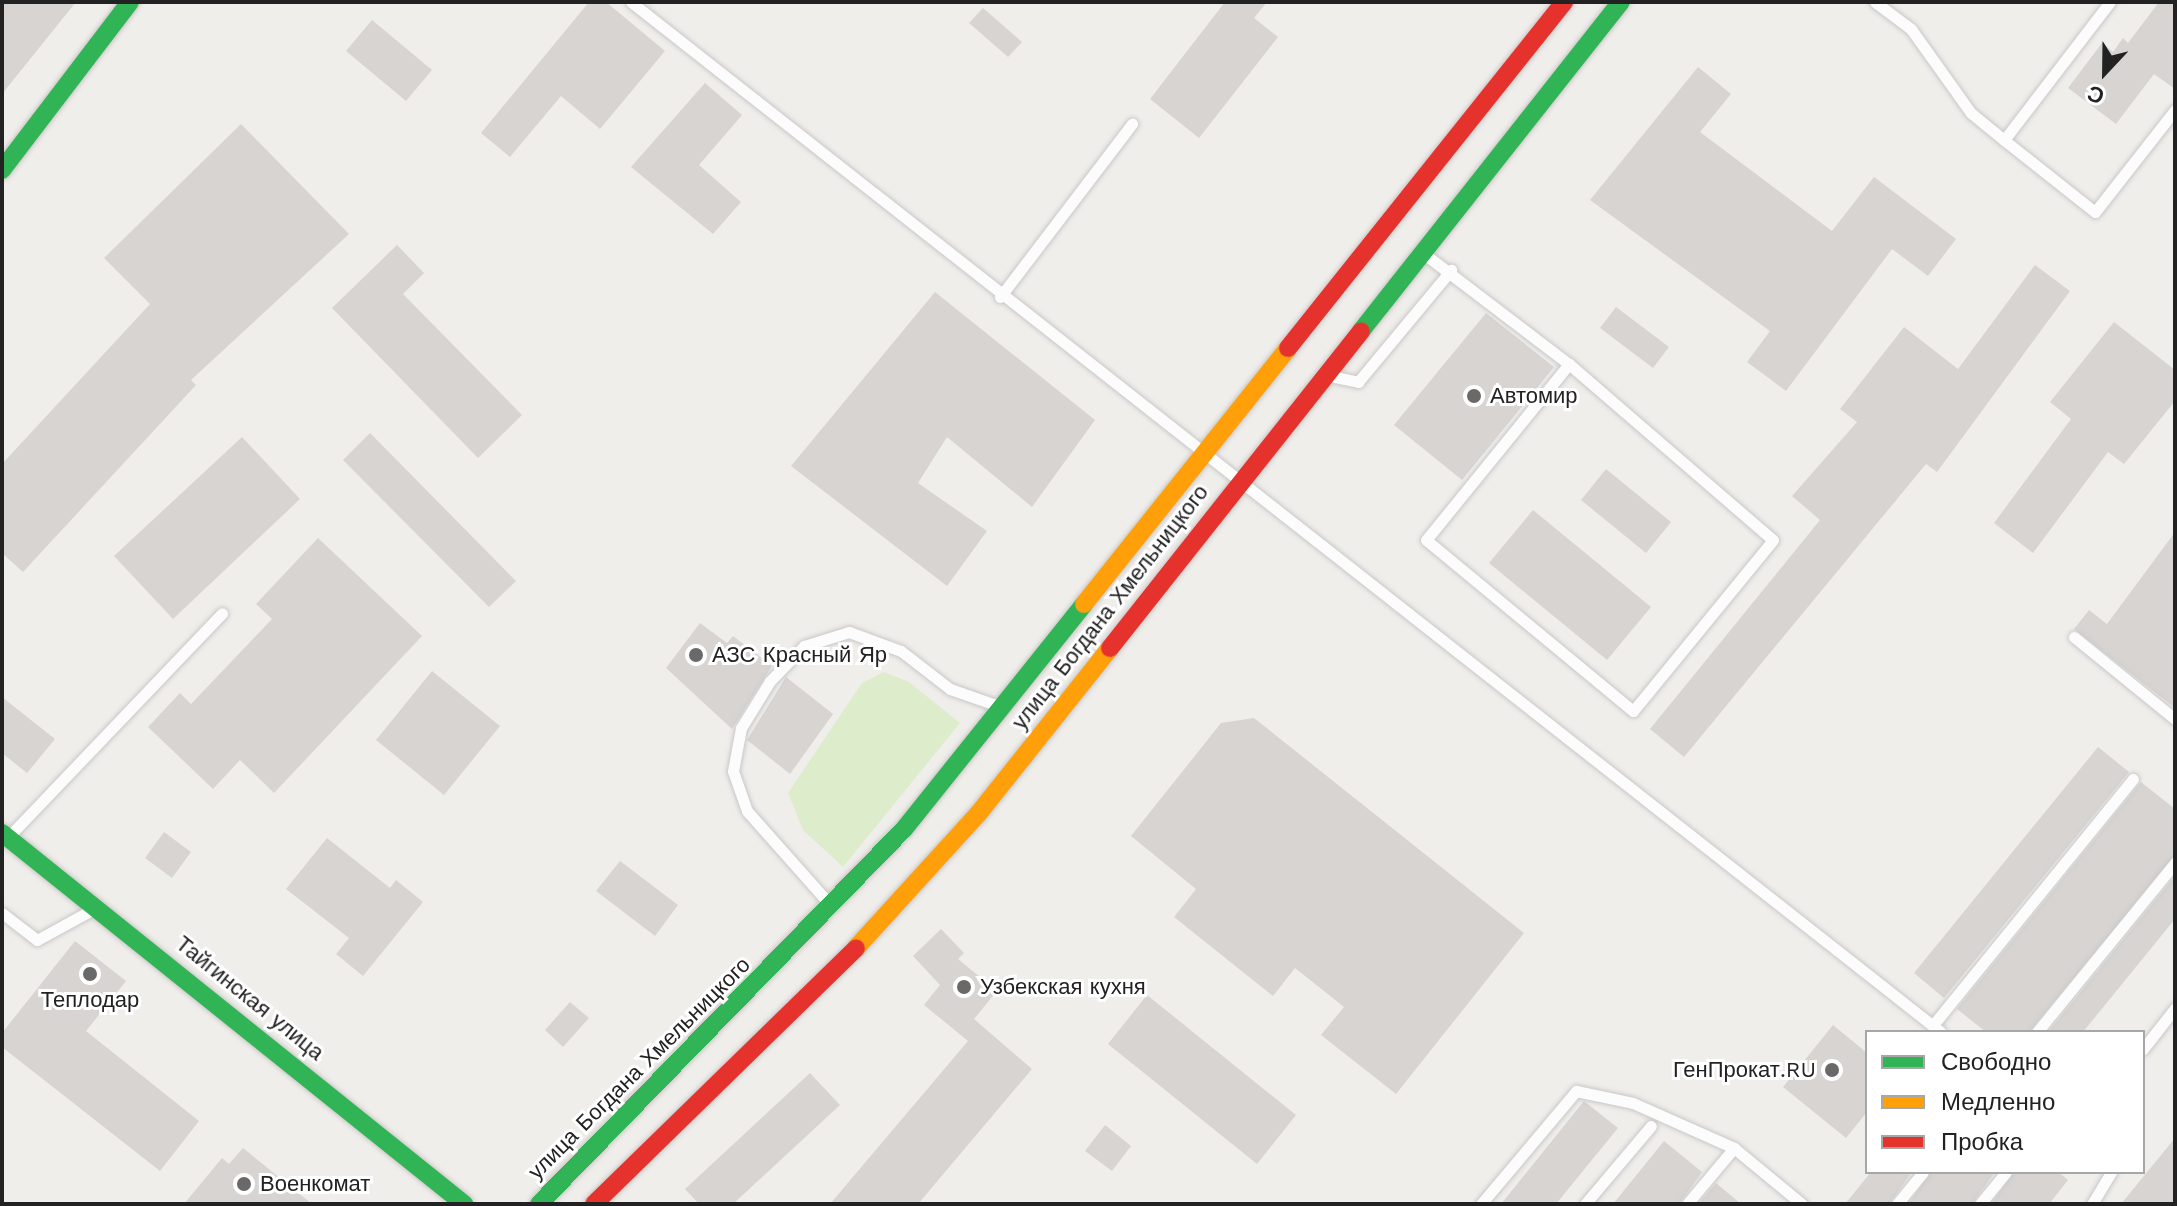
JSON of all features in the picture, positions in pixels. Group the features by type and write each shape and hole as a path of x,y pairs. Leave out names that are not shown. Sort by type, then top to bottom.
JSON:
{"main road":[{"path":"2,170 130,2"},
{"name":"улица Богдана Хмельницкого","path":"594,1204 895,910 959,800 1005,708 1564,2"},
{"name":"улица Богдана Хмельницкого","path":"539,1204 832,907 959,800 1240,482 1621,2"},
{"name":"Тайгинская улица","path":"5,836 98,906 464,1204"}],"lane":[{"path":"631,2 1000,297 1937,1028 2133,779"},
{"path":"1875,2 1911,29 1971,113 2095,212 2175,110"},
{"path":"2004,140 2110,2"},
{"path":"1000,297 1132,124"},
{"path":"1421,252 1451,270 1569,364 1773,540 1633,711 1426,540 1569,364"},
{"path":"1322,375 1358,382 1451,270"},
{"path":"5,836 222,613"},
{"path":"832,907 747,811 733,771 741,728 770,681 804,646 849,632 901,651 950,689 1005,708"},
{"path":"2074,637 2175,719"},
{"path":"2039,1030 2175,863"},
{"path":"2,913 37,940 98,906"},
{"path":"2145,1046 2175,1008"},
{"path":"1481,1204 1576,1091 1633,1103 1734,1148 1799,1203"},
{"path":"1585,1204 1651,1126"},
{"path":"1687,1204 1734,1148"},
{"path":"1897,1204 1921,1174"},
{"path":"1980,1204 2004,1174"},
{"path":"2092,1204 2110,1174"}],"green space":[{"path":"884,672 909,682 960,723 843,867 803,830 788,793 862,683"}],"building":[{"path":"2,2 76,2 2,94"},
{"path":"589,2 606,2 665,51 600,129 561,96 510,157 481,133"},
{"path":"1225,2 1267,2 1254,18 1278,37 1199,138 1150,99"},
{"path":"2159,2 2175,2 2175,89 2154,74 2116,124 2068,88 2102,43 2113,52 2123,38 2128,43"},
{"path":"983,8 1022,42 1008,57 969,23"},
{"path":"372,20 432,70 406,101 346,51"},
{"path":"1698,67 1731,94 1700,132 1832,231 1874,177 1956,239 1928,276 1892,249 1786,391 1747,362 1770,331 1590,200"},
{"path":"705,83 742,115 699,165 741,202 713,234 631,167"},
{"path":"241,124 349,234 191,380 196,385 23,572 2,553 2,464 150,304 104,258"},
{"path":"397,245 424,273 403,294 522,415 478,458 332,308"},
{"path":"2035,265 2070,291 1937,472 1926,464 1684,757 1650,729 1820,520 1792,496 1857,422 1840,409 1904,327 1958,369"},
{"path":"935,292 1095,420 1032,507 947,437 918,483 987,531 947,586 791,466"},
{"path":"1616,307 1669,347 1653,368 1600,328"},
{"name":"Автомир","path":"1486,313 1554,367 1462,480 1394,425"},
{"path":"2114,322 2175,370 2175,401 2124,464 2108,452 2033,553 1994,523 2071,419 2050,402"},
{"path":"370,433 516,581 489,607 343,460"},
{"path":"242,437 300,499 173,619 114,556"},
{"path":"1606,469 1671,522 1646,553 1581,500"},
{"path":"1533,510 1651,607 1607,660 1489,563"},
{"path":"2175,532 2175,708 2074,629 2089,610 2107,624"},
{"path":"318,538 422,636 274,793 240,760 213,789 148,727 180,693 191,704 272,619 256,604"},
{"path":"700,623 727,643 733,636 772,666 732,729 666,668"},
{"path":"432,671 500,726 444,795 376,740"},
{"path":"786,677 833,714 790,774 747,740"},
{"path":"2,697 55,739 27,773 2,753"},
{"path":"1254,718 1524,933 1396,1094 1321,1035 1344,1007 1295,968 1273,996 1174,917 1196,889 1131,836 1221,723"},
{"path":"2098,747 2129,772 1944,998 1914,973"},
{"path":"2141,782 2175,809 2175,855 2031,1030 1983,1030 1957,1009"},
{"path":"164,832 191,852 172,878 145,858"},
{"path":"327,838 390,888 396,880 423,902 363,976 336,954 349,938 286,889"},
{"path":"620,861 678,905 655,936 596,891"},
{"path":"2175,876 2175,919 2085,1030 2050,1030"},
{"path":"941,929 964,953 958,959 997,991 974,1019 1032,1069 918,1204 830,1204 968,1041 924,1005 940,985 913,956"},
{"path":"75,941 126,981 86,1031 199,1121 160,1171 2,1047 2,1033"},
{"path":"1147,995 1296,1115 1257,1164 1108,1044"},
{"path":"570,1002 589,1018 563,1047 545,1030"},
{"name":"ГенПрокат.RU","path":"1833,1025 1865,1051 1865,1114 1846,1138 1783,1087"},
{"path":"810,1073 840,1105 733,1204 699,1204 685,1189"},
{"path":"1584,1101 1618,1128 1556,1204 1501,1204"},
{"path":"1105,1125 1131,1146 1112,1171 1085,1151"},
{"path":"2175,1138 2175,1204 2121,1204"},
{"path":"1664,1141 1702,1172 1679,1204 1613,1204"},
{"name":"Военкомат","path":"243,1148 312,1204 184,1204 222,1158 229,1164"},
{"path":"1869,1174 1911,1174 1889,1204 1845,1204"},
{"path":"1930,1174 1994,1174 1972,1204 1908,1204"},
{"path":"2013,1174 2060,1174 2068,1180 2049,1204 1991,1204"},
{"path":"1716,1183 1741,1204 1698,1204"}],"traffic: fast":[{"path":"2,170 130,2"},
{"path":"1361,331 1621,2"},
{"path":"539,1204 904,829 1084,604"},
{"path":"2,833 464,1204"}],"traffic: slow":[{"path":"1084,604 1288,348"},
{"path":"856,948 978,814 1110,648"}],"traffic: jam":[{"path":"1288,348 1564,2"},
{"path":"1110,648 1361,331"},
{"path":"594,1204 856,948"}],"place":[{"name":"Автомир","path":"1474,396"},
{"name":"АЗС Красный Яр","path":"696,655"},
{"name":"Теплодар","path":"90,974"},
{"name":"Узбекская кухня","path":"964,987"},
{"name":"ГенПрокат.RU","path":"1832,1070"},
{"name":"Военкомат","path":"244,1184"}]}
